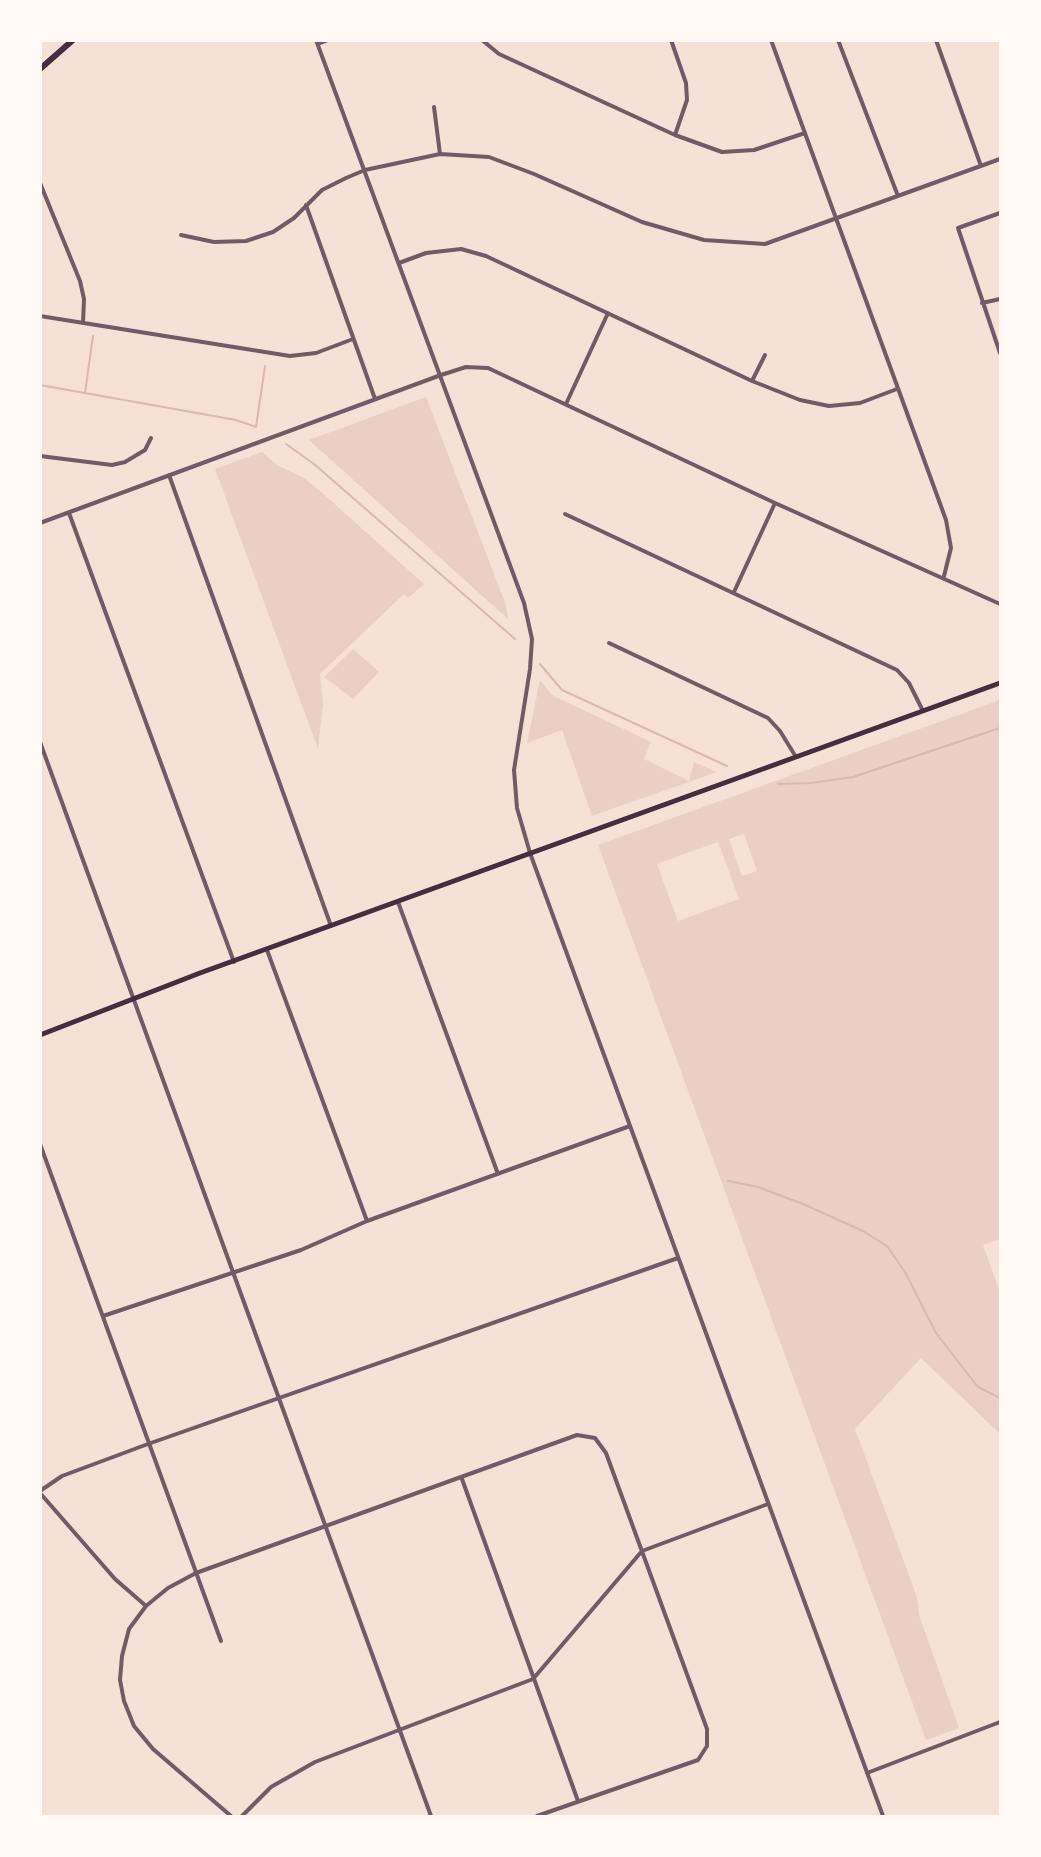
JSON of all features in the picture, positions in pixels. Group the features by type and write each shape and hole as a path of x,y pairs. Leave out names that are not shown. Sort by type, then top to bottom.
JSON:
{"main road":[{"path":"40,69 73,40"},
{"path":"40,1035 134,998 1000,683"}],"street":[{"path":"328,40 317,43 505,545 524,603 532,639 530,669 514,770 517,808 530,853 883,1816"},
{"path":"482,40 499,54 675,135 722,152 754,150 805,133"},
{"path":"671,40 686,82 687,100 675,135"},
{"path":"771,40 946,520 951,548 944,576"},
{"path":"838,40 898,196"},
{"path":"936,40 981,166"},
{"path":"434,107 440,154"},
{"path":"181,235 214,242 246,241 273,231 294,218 322,190 365,170 440,154 489,157 534,174 642,222 704,240 765,244 1000,159"},
{"path":"40,183 80,280 84,299 84,323"},
{"path":"306,204 375,399"},
{"path":"1000,213 958,228 1000,353"},
{"path":"399,263 426,253 461,249 486,256 752,381 800,400 830,406 860,403 897,389"},
{"path":"982,303 1000,299"},
{"path":"566,404 608,313"},
{"path":"40,316 290,356 316,353 353,339"},
{"path":"752,381 765,355"},
{"path":"40,523 441,375 466,367 488,368 775,503 944,576 1000,604"},
{"path":"40,456 112,465 125,462 146,450 151,438"},
{"path":"169,475 331,926"},
{"path":"734,592 775,503"},
{"path":"69,513 234,962"},
{"path":"565,514 897,670 909,682 923,711"},
{"path":"609,643 768,718 780,731 796,758"},
{"path":"40,741 431,1816"},
{"path":"398,902 498,1174"},
{"path":"267,950 367,1221"},
{"path":"103,1316 301,1250 367,1221 630,1126"},
{"path":"40,1144 221,1641"},
{"path":"146,1606 115,1579 40,1492 62,1476 148,1444 678,1258"},
{"path":"231,1816 153,1749 131,1717 120,1680 122,1656 129,1629 146,1606 168,1588 196,1573 462,1479 578,1435 595,1438 606,1453 707,1729 707,1746 698,1760 537,1816"},
{"path":"462,1479 578,1801"},
{"path":"242,1816 271,1787 315,1762 533,1679 642,1551 768,1504"},
{"path":"867,1773 1000,1722"}],"shaded area":[{"path":"426,397 506,605 508,619 309,440"},
{"path":"262,452 277,465 304,478 319,490 424,584 408,598 404,594 320,674 323,704 318,749 215,469"},
{"path":"353,649 379,672 353,699 324,677"},
{"path":"540,680 552,695 651,742 644,759 689,781 694,762 717,772 592,816 562,730 527,743"},
{"path":"1000,700 1000,1239 983,1245 1000,1292 1000,1434 921,1358 855,1429 917,1597 919,1615 959,1728 926,1740 598,845","holes":["744,834 757,871 742,876 729,839","718,842 739,899 678,921 657,864"]}],"waterway":[{"path":"85,393 93,336"},
{"path":"40,385 236,420 256,427 265,366"},
{"path":"286,444 314,464 515,639"},
{"path":"540,664 562,690 727,766"},
{"path":"778,784 811,783 853,777 1000,728"},
{"path":"728,1181 758,1187 803,1204 863,1231 887,1246 905,1272 936,1333 978,1387 1000,1398"}]}
